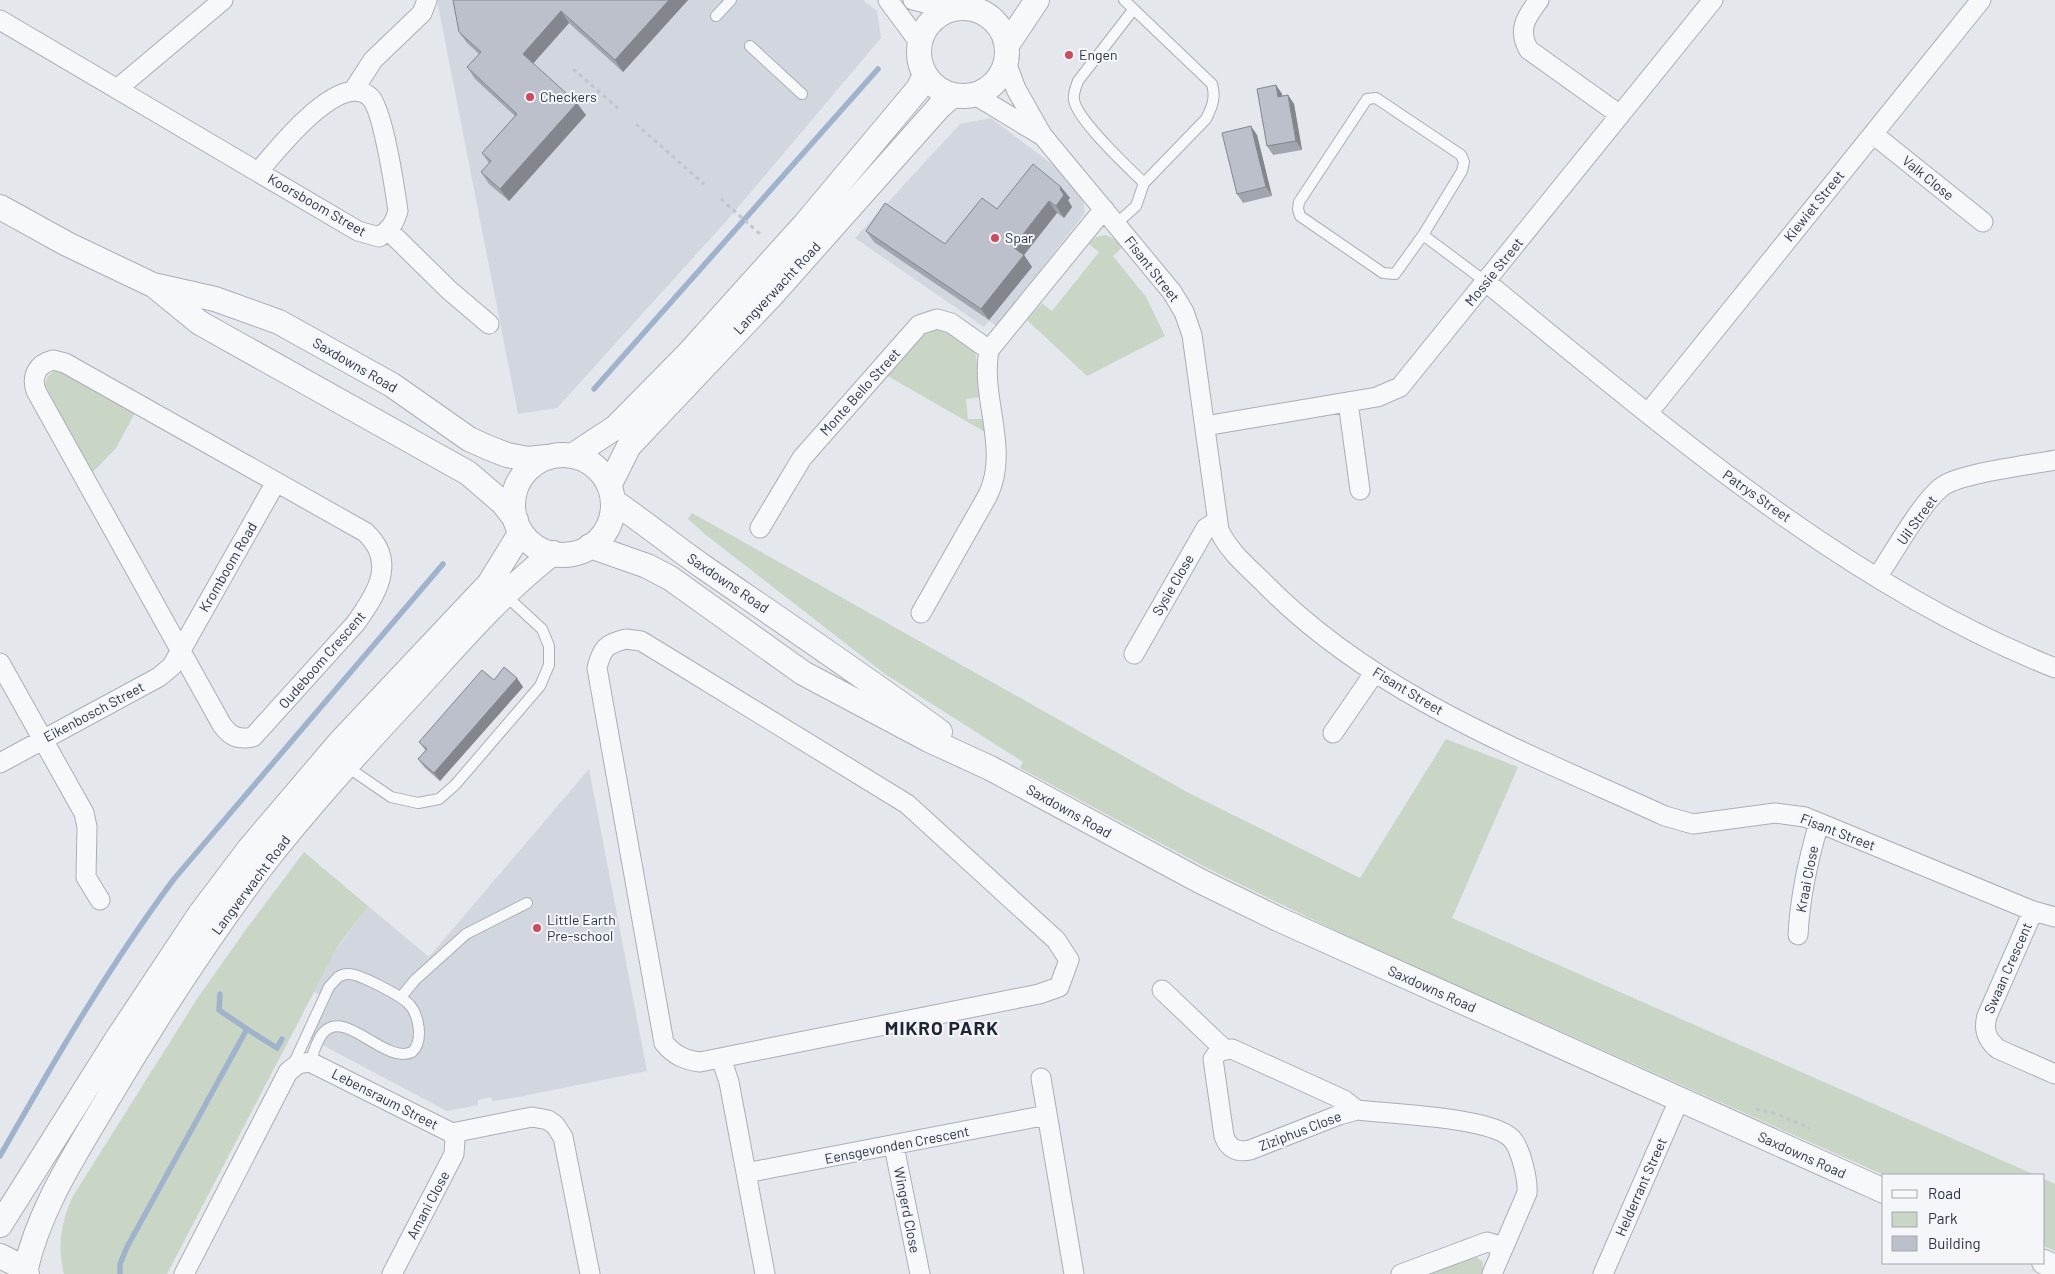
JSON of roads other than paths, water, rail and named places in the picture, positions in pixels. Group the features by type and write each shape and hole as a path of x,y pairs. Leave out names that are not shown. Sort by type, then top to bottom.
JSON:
{"street":[{"path":"117,89 223,0"},
{"path":"353,91 372,60 422,13 428,0"},
{"path":"888,0 919,42"},
{"path":"913,0 950,9 973,8 998,0"},
{"path":"950,9 930,21 919,42 919,59 925,75 932,84 964,95 995,83 1007,53 1037,0"},
{"path":"1538,0 1527,16 1522,30 1529,50 1620,115"},
{"name":"Mossie Street","path":"1205,426 1385,395 1400,387 1713,0"},
{"name":"Kiewiet Street","path":"1648,413 1982,0"},
{"path":"973,8 993,19 1001,28 1007,53"},
{"name":"Koorsboom Street","path":"0,20 358,231 379,237 389,231 398,211 379,113 370,97 353,91 342,93 305,121 259,171"},
{"name":"Fisant Street","path":"1007,53 1016,89 1042,136 1172,292 1184,312 1192,335 1217,521 1230,549 1292,611 1375,672 1424,703 1479,731 1682,822 1708,823 1775,813 1790,814 1819,823 2033,911 2055,917"},
{"name":"Langverwacht Road","path":"572,456 616,427 688,355 804,224 918,89 925,75"},
{"name":"Fisant Street","path":"964,95 1042,136"},
{"name":"Langverwacht Road","path":"611,494 629,446 772,295 940,106 964,95"},
{"name":"Valk Close","path":"1873,134 1983,222"},
{"name":"Saxdowns Road","path":"0,207 66,244 153,285 215,299 279,322 392,385 469,439 507,455 528,459 547,457"},
{"path":"921,613 988,495 995,476 997,456 986,367 989,350 1104,209"},
{"path":"389,231 443,284 489,324"},
{"name":"Patrys Street","path":"1486,282 1706,460 1745,488 1878,576 1948,618 2014,652 2055,668"},
{"name":"Saxdowns Road","path":"153,285 200,323 468,474 503,503 518,526"},
{"name":"Monte Bello Street","path":"760,528 802,458 920,325 937,319 951,323 989,350"},
{"name":"Oudeboom Crescent","path":"53,360 65,363 365,532 375,542 383,567 380,579 367,606 348,632 253,737 236,738 229,734 181,652 36,391 34,384 36,370 46,362 53,360"},
{"path":"1348,402 1360,490"},
{"path":"572,456 585,460 596,467 611,494 608,527 600,538 579,552 553,554 535,546 518,526 514,495 519,482 531,467 547,457 572,456"},
{"name":"Uil Street","path":"1878,576 1930,498 1944,485 1961,478 2055,460"},
{"name":"Kromboom Road","path":"181,652 276,482"},
{"name":"Saxdowns Road","path":"611,494 693,560 822,647 990,768"},
{"name":"Sysie Close","path":"1134,654 1206,528 1217,521"},
{"name":"Langverwacht Road","path":"0,1225 117,1039 200,914 255,842 340,742 489,584 518,526"},
{"name":"Saxdowns Road","path":"590,546 647,566 670,578 803,673 929,740 990,768 1123,841 1278,919 1882,1190"},
{"name":"Langverwacht Road","path":"26,1273 31,1247 44,1210 96,1119 172,994 260,869 346,766 504,595 527,573 553,554"},
{"path":"626,639 641,641 907,804 1056,940 1069,960 1059,987 1040,994 721,1058 700,1062 691,1061 675,1055 664,1043 598,668 601,653 612,643 626,639"},
{"name":"Eikenbosch Street","path":"0,763 159,677 172,666 181,652"},
{"path":"0,663 84,814 87,827 86,877 100,900"},
{"path":"1333,732 1375,672"},
{"name":"Kraai Close","path":"1798,936 1800,901 1804,877 1819,823"},
{"name":"Swaan Crescent","path":"2033,911 1987,1016 1985,1030 1992,1044 1998,1049 2055,1074"},
{"name":"Ziziphus Close","path":"1162,990 1224,1049"},
{"name":"Ziziphus Close","path":"1357,1110 1344,1100 1237,1050 1224,1049 1215,1055 1212,1065 1224,1136 1233,1149 1250,1150 1357,1110 1472,1122 1502,1133 1515,1143 1527,1179 1526,1193 1504,1247"},
{"path":"721,1058 729,1082 765,1274"},
{"path":"184,1274 292,1068 310,1062"},
{"name":"Lebensraum Street","path":"310,1062 320,1065 452,1133 532,1117 548,1120 555,1125 563,1137 590,1274"},
{"path":"1040,1078 1074,1274"},
{"name":"Helderrant Street","path":"1603,1274 1679,1100"},
{"name":"Eensgevonden Crescent","path":"746,1173 1047,1115"},
{"name":"Amani Close","path":"392,1274 454,1154 452,1133"},
{"name":"Wingerd Close","path":"894,1146 920,1274"},
{"path":"1401,1274 1487,1242 1504,1247 1492,1274"},
{"path":"0,1256 10,1259 26,1273"}],"lane":[{"path":"716,16 731,0"},
{"path":"1116,224 1136,206 1144,183 1206,119 1212,107 1214,94 1212,84 1124,0"},
{"path":"1133,10 1078,81 1074,92 1074,102 1083,119 1144,183"},
{"path":"750,46 802,94"},
{"path":"1376,98 1461,155 1464,162 1462,171 1423,235 1395,274 1389,275 1382,273 1300,216 1299,202 1367,99 1376,98"},
{"path":"1423,235 1486,282"},
{"path":"346,766 391,797 418,803 439,799 455,785 540,686 549,665 549,646 542,629 504,595"},
{"path":"401,997 415,980 466,934 527,903"},
{"path":"292,1068 329,987 338,977 354,974 401,997 412,1008 420,1036 418,1045 412,1052 397,1054 347,1028 337,1026 326,1030 322,1035 310,1062"}],"waterway":[{"path":"594,389 878,69"},
{"path":"0,1156 105,980 174,879 443,564"},
{"path":"120,1274 120,1264 127,1247 247,1029 219,1010 220,994"},
{"path":"247,1029 277,1048 282,1039"}],"place":[{"name":"Engen","path":"1069,55"},
{"name":"Checkers","path":"530,97"},
{"name":"Spar","path":"995,238"},
{"name":"Little Earth Pre-school","path":"537,928"}],"district":[{"name":"MIKRO PARK","path":"942,1028"}]}
